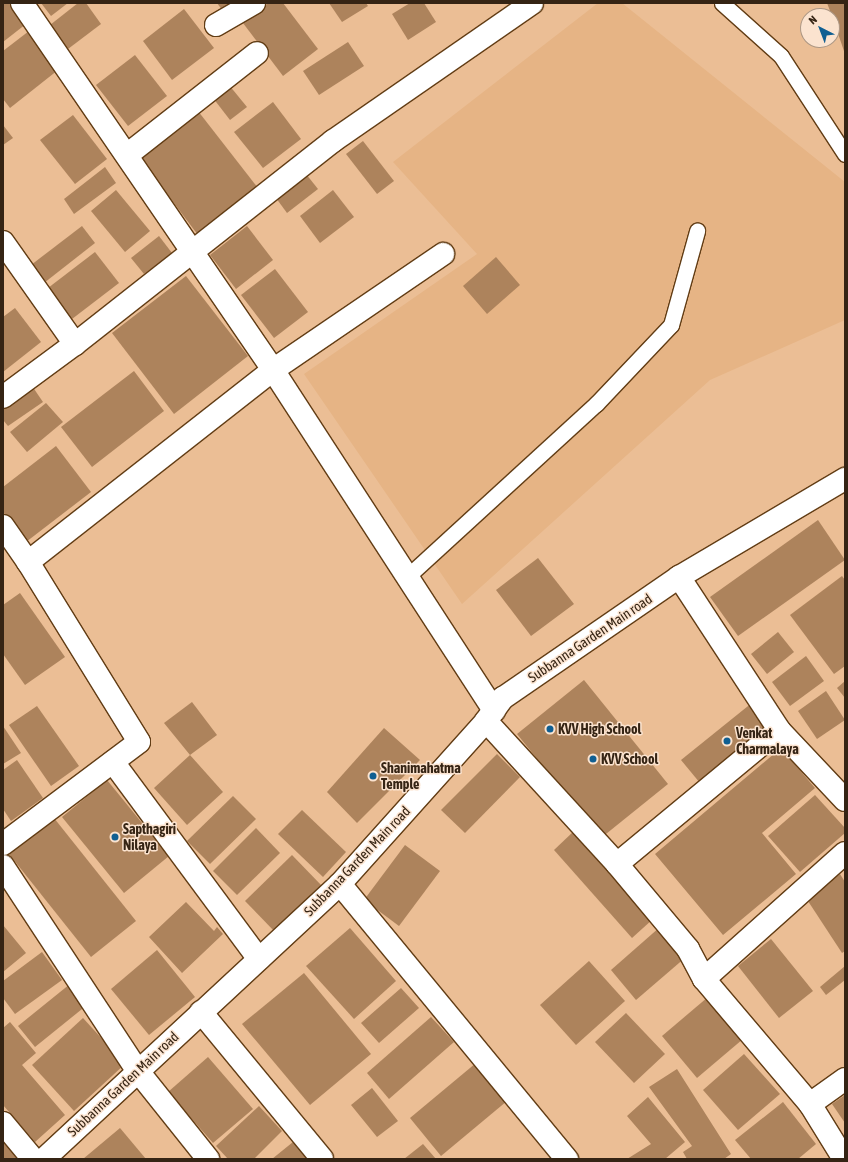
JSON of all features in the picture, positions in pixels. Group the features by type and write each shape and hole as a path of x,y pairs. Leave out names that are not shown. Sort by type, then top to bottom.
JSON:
{"street":[{"path":"22,3 274,370 408,576 490,716 688,949 704,979 810,1104 844,1159"},
{"path":"216,25 254,3"},
{"path":"3,397 75,344 192,250 333,141 532,3"},
{"path":"127,155 256,53"},
{"path":"3,242 75,344"},
{"path":"28,562 274,370 443,254"},
{"name":"Subbanna Garden Main road","path":"44,1159 137,1070 259,960 340,884 490,716 502,698 679,577 843,486"},
{"path":"3,526 28,562 139,742 3,844"},
{"path":"679,577 779,730 845,800"},
{"path":"616,864 779,730"},
{"path":"113,762 259,960"},
{"path":"704,979 845,853"},
{"path":"3,866 137,1070 208,1159"},
{"path":"340,884 566,1159"},
{"path":"201,1012 322,1159"},
{"path":"810,1104 845,1079"},
{"path":"3,1123 33,1159"}],"lane":[{"path":"722,3 781,56 845,154"},
{"path":"408,576 596,404 672,325 697,231"}],"shaded area":[{"path":"598,3 622,3 845,182 845,320 710,380 462,604 304,374 477,254 393,162"}],"building":[{"path":"3,3 10,3 26,24 3,42"},
{"path":"41,3 68,3 51,16"},
{"path":"78,3 86,3 101,24 68,49 50,25"},
{"path":"217,3 241,3 225,14"},
{"path":"268,3 283,3 318,49 283,76 243,23"},
{"path":"329,3 366,3 368,6 342,22"},
{"path":"410,3 424,3 436,22 408,40 392,14"},
{"path":"827,3 845,3 845,54 840,39 840,8 829,8"},
{"path":"184,9 214,48 172,80 143,41"},
{"path":"29,31 58,70 10,108 3,99 3,51"},
{"path":"348,42 364,66 319,95 303,71"},
{"path":"135,55 167,96 128,126 96,85"},
{"path":"229,85 247,107 230,120 213,98"},
{"path":"273,102 301,139 263,168 234,132"},
{"path":"198,111 258,188 198,235 139,157"},
{"path":"73,115 107,159 75,184 40,140"},
{"path":"3,125 13,138 3,145"},
{"path":"363,141 394,181 377,194 346,154"},
{"path":"105,167 116,183 74,214 64,199"},
{"path":"306,174 318,189 287,213 276,198"},
{"path":"116,190 150,231 125,252 91,211"},
{"path":"333,190 354,217 320,243 300,216"},
{"path":"82,226 95,243 44,283 31,265"},
{"path":"247,226 273,260 236,289 210,255"},
{"path":"159,236 172,253 144,274 131,258"},
{"path":"95,252 119,283 72,319 48,288"},
{"path":"496,257 520,285 487,314 463,286"},
{"path":"275,269 308,312 274,338 241,295"},
{"path":"186,276 248,356 174,414 112,333"},
{"path":"15,308 41,342 3,372 3,317"},
{"path":"134,371 164,411 92,467 61,427"},
{"path":"30,383 43,402 8,426 3,420 3,402"},
{"path":"46,403 63,422 27,452 10,432"},
{"path":"56,446 91,492 26,542 3,512 3,487"},
{"path":"818,520 845,560 738,636 710,597"},
{"path":"538,558 574,604 531,636 496,590"},
{"path":"842,576 845,580 845,666 834,674 790,615"},
{"path":"20,593 65,657 25,685 3,654 3,605"},
{"path":"778,632 794,652 767,674 751,654"},
{"path":"806,656 824,681 790,706 772,682"},
{"name":"KVV School","path":"584,680 668,784 601,838 517,734"},
{"path":"845,681 845,698 837,688"},
{"path":"826,691 845,720 817,739 798,711"},
{"path":"192,702 217,735 190,755 164,723"},
{"path":"753,702 772,726 700,783 681,760"},
{"path":"37,706 79,766 51,786 9,725"},
{"path":"3,726 21,753 3,764"},
{"name":"Shanimahatma Temple","path":"384,728 420,760 357,823 327,792"},
{"path":"781,748 815,788 762,833 796,874 723,935 655,854"},
{"path":"497,754 520,777 465,833 441,810"},
{"path":"190,755 223,792 187,825 154,788"},
{"path":"17,760 43,798 11,821 3,809 3,770"},
{"name":"Sapthagiri Nilaya","path":"107,780 169,856 124,893 62,817"},
{"path":"815,795 845,828 845,833 800,872 768,836"},
{"path":"233,796 256,819 210,864 187,841"},
{"path":"302,810 346,852 323,877 278,834"},
{"path":"54,818 136,921 91,957 9,854"},
{"path":"256,828 280,853 237,895 213,871"},
{"path":"574,831 653,919 632,938 554,850"},
{"path":"405,845 440,871 399,926 364,900"},
{"path":"292,855 322,886 275,932 245,901"},
{"path":"840,874 845,882 845,951 842,953 806,898"},
{"path":"186,902 214,931 217,927 223,934 182,973 149,937"},
{"path":"3,925 26,953 3,972"},
{"path":"660,927 686,957 636,1000 611,970"},
{"path":"350,928 396,981 354,1019 306,966"},
{"path":"771,939 813,991 779,1018 738,966"},
{"path":"157,950 195,997 149,1035 111,989"},
{"path":"42,952 62,980 15,1014 3,998 3,981"},
{"path":"589,961 625,1001 576,1045 540,1005"},
{"path":"845,966 845,980 826,995 820,987"},
{"path":"304,973 371,1054 310,1105 242,1024"},
{"path":"70,984 87,1005 35,1047 18,1026"},
{"path":"401,988 419,1008 379,1043 361,1023"},
{"path":"708,997 743,1039 697,1078 662,1036"},
{"path":"626,1013 665,1054 634,1083 595,1042"},
{"path":"431,1017 454,1042 389,1099 367,1073"},
{"path":"83,1018 125,1064 74,1111 32,1065"},
{"path":"10,1022 36,1053 22,1065 65,1115 35,1142 3,1105 3,1028"},
{"path":"744,1054 780,1094 738,1130 703,1090"},
{"path":"208,1057 253,1109 213,1143 168,1092"},
{"path":"476,1063 507,1101 441,1156 410,1118"},
{"path":"677,1069 731,1154 724,1159 687,1159 683,1152 692,1146 649,1087"},
{"path":"372,1088 398,1121 377,1137 351,1105"},
{"path":"845,1095 845,1123 832,1104"},
{"path":"648,1097 685,1142 665,1159 627,1159 651,1144 627,1116"},
{"path":"783,1102 816,1144 798,1159 751,1159 735,1140"},
{"path":"259,1106 282,1131 254,1159 228,1159 216,1146"},
{"path":"120,1128 146,1159 83,1159"},
{"path":"3,1140 19,1159 3,1159"},
{"path":"293,1142 308,1159 272,1159"},
{"path":"423,1144 436,1159 404,1159"}],"place":[{"name":"KVV High School","path":"550,729"},
{"name":"Venkat Charmalaya","path":"727,741"},
{"name":"KVV School","path":"593,759"},
{"name":"Shanimahatma Temple","path":"373,776"},
{"name":"Sapthagiri Nilaya","path":"115,837"}]}
